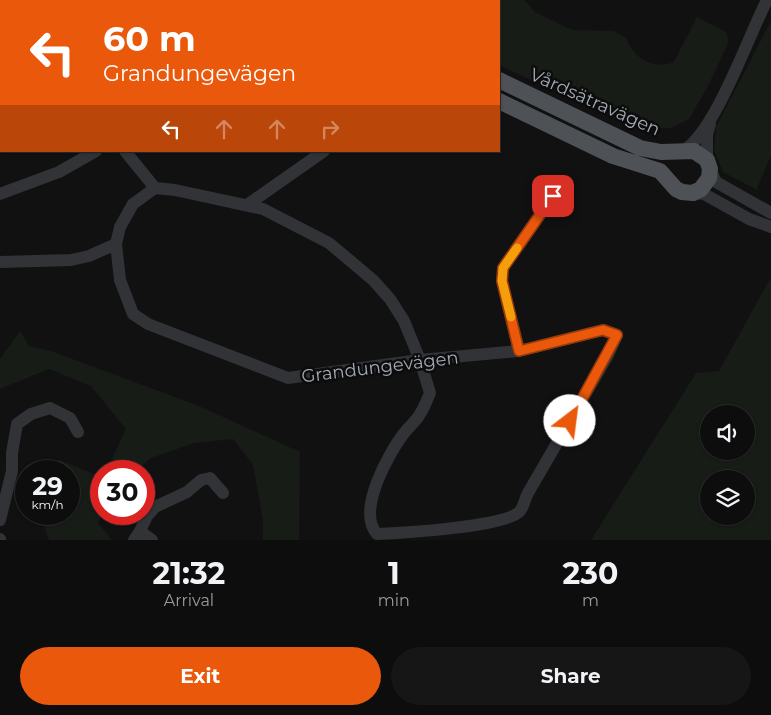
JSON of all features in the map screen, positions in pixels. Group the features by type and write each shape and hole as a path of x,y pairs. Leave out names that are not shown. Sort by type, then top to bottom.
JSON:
{"main road":[{"name":"Vårdsätravägen","path":"500,80 640,148 661,152 680,151"},
{"path":"500,101 613,156 660,171 670,183 682,192 693,193 706,185 709,165 694,151 680,151 667,170 670,183"}],"street":[{"path":"680,151 693,145 711,119 767,0"},
{"path":"711,119 707,134 709,165 716,182 771,213"},
{"path":"0,194 59,172 94,152"},
{"path":"126,152 155,188 175,190 247,205 276,214 317,236 373,280 390,299 404,321 420,360"},
{"path":"247,205 323,152"},
{"name":"Grandungevägen","path":"155,188 133,204 120,227 116,244 120,280 132,314 148,324 288,378 420,360 519,351 603,330 617,335 608,355 528,493 520,512 509,518 488,524 397,534 377,534 372,528 371,508 380,472 404,433 421,414 430,394 420,360"},
{"path":"693,193 704,194 748,219 771,227"},
{"path":"519,351 502,281 503,268 553,196"},
{"path":"0,262 71,260 89,256 116,244"},
{"path":"0,520 12,471 12,453 17,424 31,414 50,408 70,418 78,432"},
{"path":"152,540 137,535 146,516 155,507 187,492 201,480 210,478 223,493"}],"shaded area":[{"path":"524,0 535,12 572,30 614,31 626,38 629,45 639,56 651,63 666,64 674,62 697,17 726,32 729,41 709,84 689,119 671,128 632,127 500,65 500,1"},
{"path":"771,21 771,156 757,188 759,191 723,172 714,151 716,127"},
{"path":"771,277 771,540 591,540 696,373 719,371"},
{"path":"20,331 29,346 51,351 199,406 300,452 299,540 263,540 263,520 253,465 233,439 194,443 149,460 111,460 126,429 91,386 49,369 0,389 0,359"},
{"path":"80,468 90,472 90,525 100,525 112,540 49,540 44,525 80,525"}],"slow traffic":[{"path":"511,317 502,281 503,268 517,248"}],"route":[{"path":"553,196 503,268 502,281 519,351 603,330 617,335 608,355 570,421"}]}
